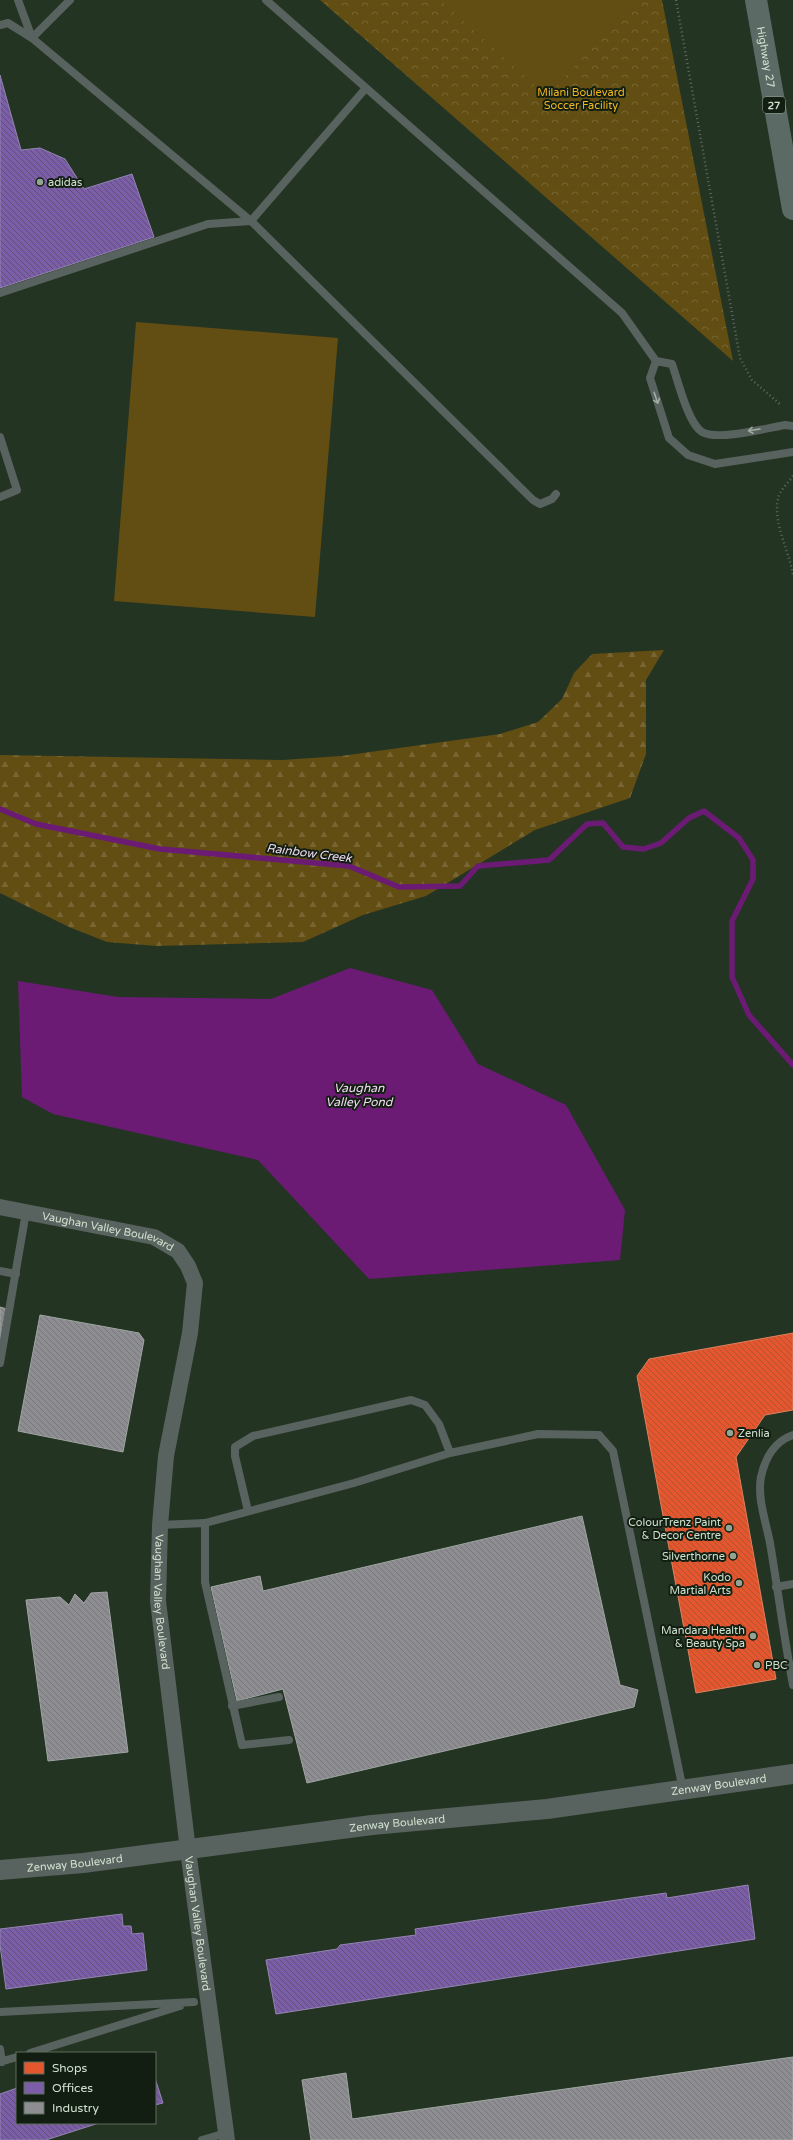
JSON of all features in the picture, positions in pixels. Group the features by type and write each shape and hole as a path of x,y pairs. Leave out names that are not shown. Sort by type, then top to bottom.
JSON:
{"main road":[{"name":"Highway 27","path":"756,0 793,209"}],"street":[{"name":"Vaughan Valley Boulevard","path":"0,1207 154,1237 178,1251 188,1266 195,1283 190,1333 166,1456 160,1525 158,1601 188,1850 201,2000 227,2137"},
{"name":"Zenway Boulevard","path":"0,1870 83,1863 372,1826 547,1808 793,1774"}],"lane":[{"path":"18,0 32,38"},
{"path":"32,38 70,0"},
{"path":"266,0 622,313 656,361 672,364 691,418 702,432 718,436 785,425 793,426"},
{"path":"0,25 8,23 32,38 251,221 533,500 540,504 552,499 556,494"},
{"path":"0,293 208,224 251,221 366,88"},
{"path":"656,361 650,378 670,438 688,455 715,464 793,452"},
{"path":"0,437 17,490 0,497"},
{"path":"0,1363 26,1212"},
{"path":"0,1271 16,1274"},
{"path":"248,1511 235,1456 235,1447 253,1436 411,1400 425,1405 438,1424 450,1453"},
{"path":"160,1525 205,1523 354,1483 450,1453 538,1434 598,1435 613,1451 683,1790"},
{"path":"793,1435 781,1441 773,1448 766,1460 761,1477 764,1517 770,1542 776,1588 793,1685"},
{"path":"205,1523 205,1582 242,1745 289,1740"},
{"path":"776,1588 793,1584"},
{"path":"232,1706 279,1696"},
{"path":"0,2012 201,2000"},
{"path":"33,2052 201,2000"},
{"path":"0,2049 1,2062 16,2057"},
{"path":"202,2140 227,2137"}],"path":[{"path":"676,0 740,358 752,380 781,405"},
{"path":"793,476 778,498 778,523 790,560 793,575"}],"green space":[{"name":"Milani Boulevard Soccer Facility","path":"320,0 662,0 733,361"},
{"path":"440,0 635,0 547,96"},
{"path":"136,322 338,338 315,617 114,601"},
{"path":"664,650 646,680 646,754 630,798 535,830 426,896 363,915 303,942 157,946 107,942 69,927 0,893 0,755 282,760 341,756 500,734 538,722 562,699 574,673 592,654"}],"water":[{"name":"Vaughan Valley Pond","path":"350,968 432,990 478,1064 566,1105 625,1210 620,1260 369,1279 258,1160 53,1114 22,1097 18,981 118,997 271,999"}],"building: Shops":[{"path":"793,1333 793,1410 765,1415 736,1457 776,1679 696,1693 637,1376 649,1359"}],"building: Offices":[{"name":"adidas","path":"0,75 21,150 40,148 65,159 84,189 132,174 154,237 0,288"},
{"path":"748,1885 755,1939 276,2014 266,1960 337,1949 340,1945 416,1935 415,1929 666,1893 667,1898"},
{"path":"122,1914 123,1926 131,1926 132,1934 143,1933 147,1970 6,1989 0,1945 0,1929"},
{"path":"156,2081 163,2103 156,2105"},
{"path":"16,2088 16,2124 96,2124 46,2140 0,2140 0,2094"}],"building: Industry":[{"path":"0,1307 7,1309 0,1345"},
{"path":"40,1315 139,1333 144,1340 123,1452 18,1431"},
{"path":"582,1516 620,1685 638,1690 634,1707 307,1783 283,1689 237,1701 211,1587 260,1576 263,1591"},
{"path":"107,1592 128,1752 48,1761 26,1600 60,1597 69,1605 75,1594 84,1603 91,1593"},
{"path":"793,2057 793,2140 311,2140 302,2080 346,2073 352,2119"}],"waterway":[{"name":"Rainbow Creek","path":"0,809 36,824 160,849 349,866 399,887 460,886 478,866 549,860 587,824 603,823 623,847 644,849 661,843 689,818 704,811 739,838 753,860 753,879 732,921 732,977 749,1015 793,1065"}],"place":[{"name":"adidas","path":"40,182"},
{"name":"Zenlia","path":"730,1433"},
{"name":"ColourTrenz Paint & Decor Centre","path":"729,1528"},
{"name":"Silverthorne","path":"733,1556"},
{"name":"Kodo Martial Arts","path":"739,1583"},
{"name":"Mandara Health & Beauty Spa","path":"753,1636"},
{"name":"PBC","path":"757,1665"}]}
